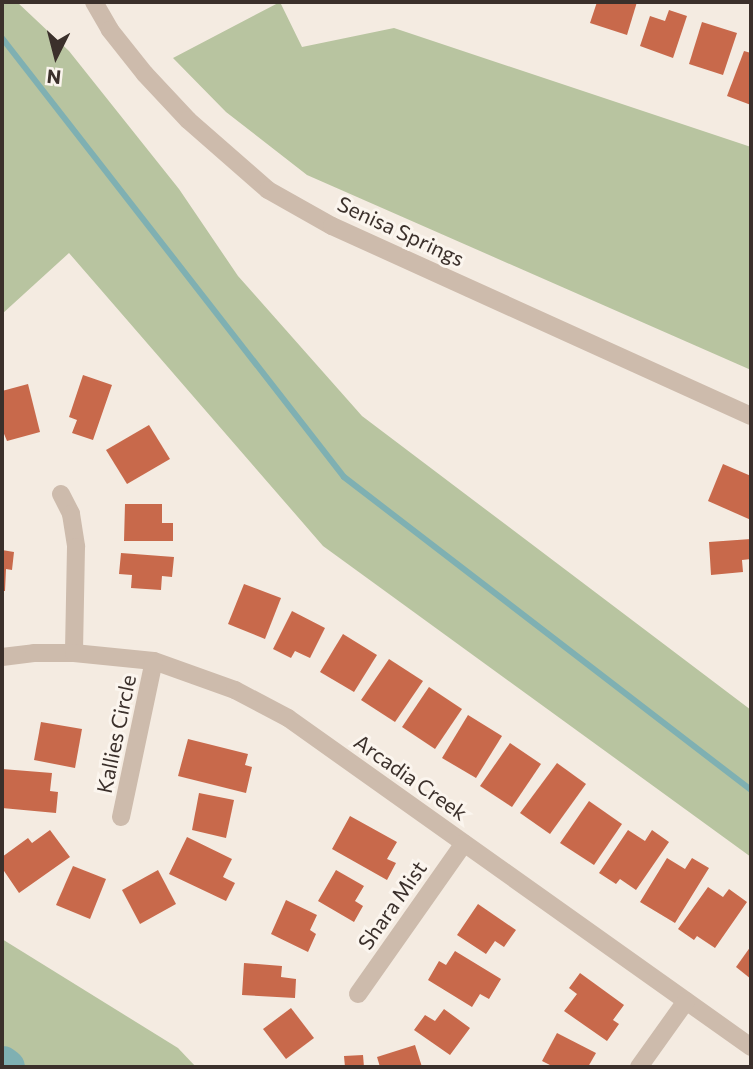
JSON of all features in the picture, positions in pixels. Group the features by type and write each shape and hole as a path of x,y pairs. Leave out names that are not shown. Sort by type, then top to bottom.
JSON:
{"street":[{"name":"Senisa Springs","path":"94,2 110,30 170,102 268,190 332,226 751,416"},
{"path":"61,494 71,514 76,547 74,653"},
{"name":"Arcadia Creek","path":"2,657 34,653 74,653 155,661 235,690 288,718 751,1047"},
{"name":"Kallies Circle","path":"121,817 155,661"},
{"name":"Shara Mist","path":"358,994 464,843"},
{"path":"639,1067 686,1001"}],"green space":[{"path":"2,2 17,2 69,51 179,189 238,276 362,416 751,710 751,857 323,546 69,253 2,314"},
{"path":"280,2 302,47 394,28 751,147 751,370 307,175 226,112 173,58"},
{"path":"2,939 178,1048 196,1067 2,1067"}],"building":[{"path":"597,2 637,2 627,35 590,23"},
{"path":"669,10 687,16 673,58 640,46 650,16 665,21"},
{"path":"702,22 737,33 723,75 689,64"},
{"path":"744,51 751,53 751,105 727,96"},
{"path":"83,375 112,385 93,440 72,433 77,420 69,417"},
{"path":"28,384 40,432 7,441 2,429 2,391"},
{"path":"149,425 170,459 127,484 106,450"},
{"path":"723,464 751,476 751,520 708,501"},
{"path":"125,504 162,504 162,523 173,523 173,541 124,541"},
{"path":"751,539 751,559 742,560 743,572 711,575 709,542"},
{"path":"2,550 14,552 12,570 6,569 5,591 2,591"},
{"path":"121,553 174,557 172,577 162,576 161,590 131,588 132,575 119,574"},
{"path":"244,584 281,598 265,639 228,624"},
{"path":"292,611 325,628 310,658 295,651 291,658 273,649"},
{"path":"343,634 377,655 354,692 320,672"},
{"path":"389,659 423,681 395,722 361,700"},
{"path":"429,687 462,709 435,749 402,727"},
{"path":"468,715 502,736 476,778 442,758"},
{"path":"41,722 82,729 75,768 34,760"},
{"path":"188,739 248,754 245,765 252,767 246,793 178,776"},
{"path":"510,743 541,764 512,807 480,786"},
{"path":"557,763 586,784 550,834 520,813"},
{"path":"2,769 52,773 50,791 58,792 56,813 2,808"},
{"path":"199,793 234,800 226,838 192,830"},
{"path":"589,801 622,824 594,865 560,843"},
{"path":"350,816 397,842 387,859 396,863 387,880 332,849"},
{"path":"50,830 70,857 19,893 2,868 2,857 28,838 32,843"},
{"path":"628,830 645,841 652,830 669,842 636,890 620,879 616,884 599,873"},
{"path":"187,837 232,859 223,877 235,883 226,901 169,874"},
{"path":"667,858 685,869 692,858 709,868 675,923 640,902"},
{"path":"73,866 106,879 90,919 56,905"},
{"path":"158,870 176,904 140,924 122,890"},
{"path":"336,870 364,886 355,901 363,906 354,922 318,901"},
{"path":"708,887 723,897 729,889 747,902 715,948 697,936 694,940 678,929"},
{"path":"286,900 317,915 310,930 316,934 308,952 271,934"},
{"path":"478,904 516,930 504,947 495,941 486,954 457,935"},
{"path":"751,946 751,979 736,967"},
{"path":"455,951 501,979 489,999 480,994 472,1007 428,980 439,961 446,965"},
{"path":"244,963 282,966 281,977 296,979 295,998 242,995"},
{"path":"580,973 624,1005 613,1020 619,1024 607,1041 564,1011 577,994 569,988"},
{"path":"291,1008 314,1038 286,1059 263,1029"},
{"path":"444,1009 470,1028 450,1055 414,1030 425,1015 435,1021"},
{"path":"557,1033 596,1053 588,1067 554,1067 542,1061"},
{"path":"415,1045 422,1067 380,1067 377,1057"},
{"path":"363,1055 364,1067 345,1067 344,1056"}],"waterway":[{"path":"2,38 344,477 751,790"},
{"path":"2,1064 6,1067"}]}
